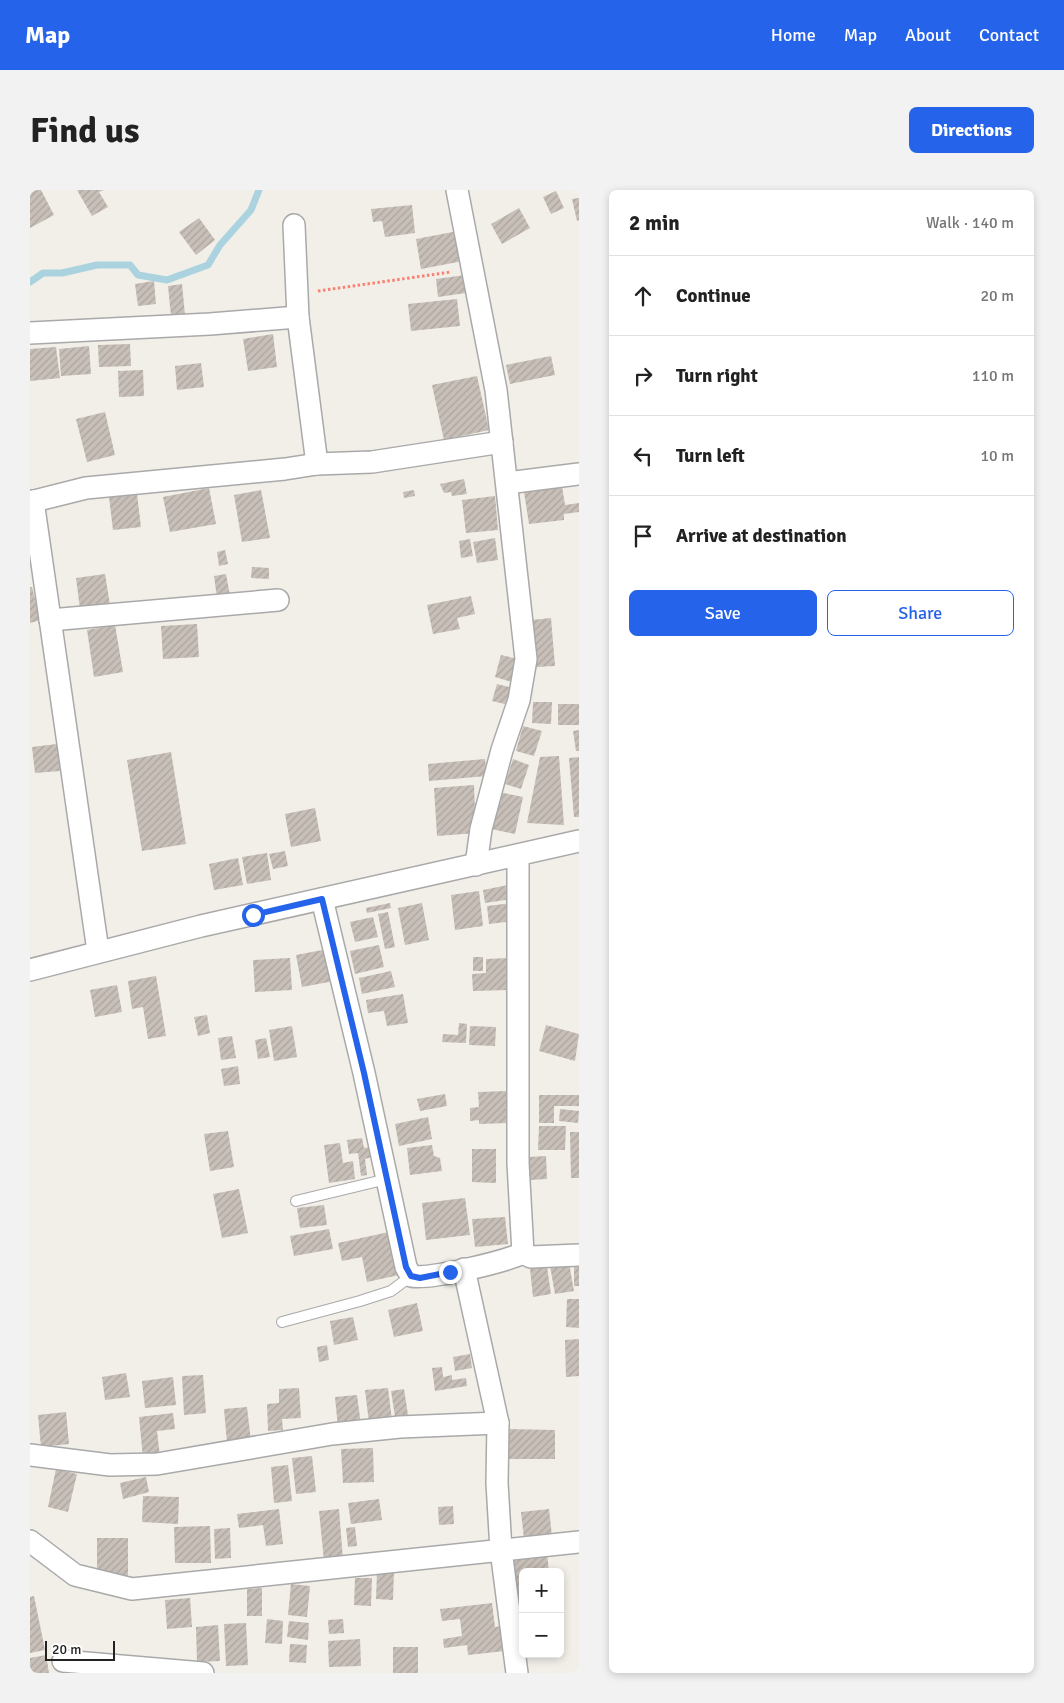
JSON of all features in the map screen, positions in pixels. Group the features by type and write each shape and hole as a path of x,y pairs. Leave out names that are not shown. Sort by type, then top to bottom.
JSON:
{"street":[{"path":"457,190 496,390 526,659 519,700 497,767 481,829 476,864"},
{"path":"294,225 298,316 316,464"},
{"path":"30,333 210,324 298,316"},
{"path":"98,951 31,501 86,488 285,469 316,464 372,462 502,442"},
{"path":"507,483 579,474"},
{"path":"50,620 278,600"},
{"path":"30,970 98,951 579,841"},
{"path":"518,855 518,1163 523,1253"},
{"path":"322,899 364,1073 406,1267 411,1276 420,1278 523,1253 531,1257 579,1255"},
{"path":"464,1268 498,1423 497,1483 501,1550 517,1673"},
{"path":"30,1454 110,1465 158,1464 332,1434 400,1427 498,1423"},
{"path":"30,1541 75,1575 132,1589 412,1558 579,1542"},
{"path":"63,1661 203,1673"}],"lane":[{"path":"296,1201 387,1179"},
{"path":"282,1322 391,1291 411,1276"}],"path":[{"path":"298,294 472,269"}],"building":[{"path":"30,190 41,190 54,215 30,228"},
{"path":"77,190 104,190 99,192 108,207 92,216"},
{"path":"556,191 564,208 551,214 543,197"},
{"path":"579,198 579,220 577,221 572,199"},
{"path":"412,205 415,233 385,237 382,221 373,222 371,209"},
{"path":"519,208 530,228 502,244 491,224"},
{"path":"199,218 215,240 196,255 179,232"},
{"path":"458,231 463,261 421,269 416,239"},
{"path":"465,275 466,293 438,297 436,279"},
{"path":"154,281 156,304 138,306 135,284"},
{"path":"182,284 185,315 171,316 168,286"},
{"path":"457,299 460,326 411,331 408,304"},
{"path":"273,334 277,367 248,371 243,339"},
{"path":"130,344 131,366 99,367 98,345"},
{"path":"89,346 91,374 61,376 59,349"},
{"path":"56,347 60,378 30,381 30,349"},
{"path":"551,356 555,375 510,384 506,365"},
{"path":"201,363 204,387 177,390 175,366"},
{"path":"143,370 144,396 119,397 118,371"},
{"path":"477,376 489,430 444,440 432,385"},
{"path":"105,412 115,455 87,462 76,419"},
{"path":"464,479 467,494 452,496 451,492 444,493 440,484"},
{"path":"562,486 565,505 579,503 579,512 564,514 564,520 529,524 524,492"},
{"path":"209,488 216,524 170,532 163,497"},
{"path":"261,490 270,538 242,542 234,495"},
{"path":"414,490 415,496 404,498 403,492"},
{"path":"137,494 141,527 113,530 109,497"},
{"path":"495,496 498,530 466,533 462,500"},
{"path":"495,538 498,560 477,563 473,542"},
{"path":"470,539 473,556 461,558 459,541"},
{"path":"225,550 228,564 219,566 217,552"},
{"path":"252,567 269,568 269,579 251,578"},
{"path":"105,574 110,605 80,609 76,578"},
{"path":"226,574 230,596 217,598 214,576"},
{"path":"30,587 32,587 40,620 30,623"},
{"path":"471,596 475,614 457,618 460,629 433,634 427,605"},
{"path":"551,618 555,666 536,667 532,620"},
{"path":"197,624 199,657 163,659 161,626"},
{"path":"115,625 123,672 94,677 87,630"},
{"path":"501,655 518,659 512,682 495,677"},
{"path":"497,684 513,688 509,705 492,701"},
{"path":"533,702 552,702 551,724 532,723"},
{"path":"558,704 579,704 579,725 558,725"},
{"path":"523,726 542,731 534,756 516,751"},
{"path":"579,730 579,751 576,751 573,731"},
{"path":"57,744 60,771 35,773 32,747"},
{"path":"171,752 186,844 142,851 127,760"},
{"path":"559,756 564,825 527,823 540,757"},
{"path":"579,757 579,817 574,817 569,758"},
{"path":"485,759 487,776 429,781 428,764"},
{"path":"513,759 529,765 521,789 505,784"},
{"path":"474,785 476,833 437,836 434,788"},
{"path":"499,792 523,797 515,834 491,829"},
{"path":"315,808 321,841 291,847 285,814"},
{"path":"285,851 288,866 273,869 269,854"},
{"path":"267,853 271,880 247,884 242,857"},
{"path":"238,858 243,885 214,890 209,864"},
{"path":"508,885 511,899 485,903 483,890"},
{"path":"479,891 483,926 455,930 451,895"},
{"path":"390,903 391,908 367,913 366,908"},
{"path":"422,903 429,940 405,945 398,908"},
{"path":"512,903 514,921 489,924 487,906"},
{"path":"388,912 395,947 385,949 378,914"},
{"path":"373,917 378,937 355,942 350,922"},
{"path":"379,945 384,967 355,974 350,951"},
{"path":"328,949 334,981 302,987 296,955"},
{"path":"473,957 483,957 483,971 473,971"},
{"path":"290,958 292,990 255,992 253,960"},
{"path":"508,958 509,990 473,991 472,974 486,973 486,959"},
{"path":"391,971 395,987 362,994 359,978"},
{"path":"156,976 166,1036 148,1039 143,1007 132,1009 128,981"},
{"path":"117,985 122,1012 95,1017 90,990"},
{"path":"403,994 408,1023 387,1026 384,1011 368,1013 366,1000"},
{"path":"207,1015 210,1033 198,1036 194,1017"},
{"path":"459,1023 467,1024 466,1043 442,1042 443,1034 458,1035"},
{"path":"546,1025 579,1034 575,1061 539,1051"},
{"path":"292,1026 297,1057 274,1061 269,1030"},
{"path":"470,1026 496,1027 495,1046 469,1045"},
{"path":"232,1036 236,1058 221,1060 218,1038"},
{"path":"266,1038 270,1057 258,1059 255,1040"},
{"path":"238,1066 240,1084 224,1086 221,1069"},
{"path":"508,1091 509,1123 479,1124 479,1120 470,1121 470,1108 479,1107 478,1092"},
{"path":"445,1094 447,1106 420,1111 417,1099"},
{"path":"539,1095 579,1095 579,1106 554,1106 554,1123 539,1123"},
{"path":"560,1109 579,1111 578,1123 559,1121"},
{"path":"428,1117 432,1139 399,1146 395,1124"},
{"path":"539,1126 566,1126 565,1150 538,1150"},
{"path":"228,1131 234,1167 210,1171 204,1134"},
{"path":"570,1132 579,1132 579,1178 571,1178"},
{"path":"362,1138 364,1148 370,1147 372,1157 365,1159 367,1175 361,1176 358,1153 349,1154 347,1140"},
{"path":"340,1143 343,1163 353,1161 355,1179 329,1183 324,1145"},
{"path":"432,1145 434,1156 440,1158 442,1171 410,1175 407,1148"},
{"path":"472,1149 496,1149 496,1183 472,1182"},
{"path":"546,1156 547,1179 530,1180 529,1157"},
{"path":"239,1189 248,1233 222,1238 213,1194"},
{"path":"465,1198 470,1235 426,1240 422,1203"},
{"path":"324,1205 327,1225 300,1228 297,1208"},
{"path":"505,1217 508,1244 475,1247 472,1219"},
{"path":"329,1229 333,1249 294,1256 290,1236"},
{"path":"389,1232 399,1275 367,1282 362,1257 342,1261 338,1243"},
{"path":"569,1263 574,1291 555,1294 550,1266"},
{"path":"574,1264 579,1264 579,1286 574,1286"},
{"path":"547,1267 551,1294 533,1297 530,1269"},
{"path":"567,1299 579,1299 579,1328 566,1327"},
{"path":"417,1303 423,1331 394,1337 388,1310"},
{"path":"353,1317 358,1340 334,1345 330,1321"},
{"path":"579,1339 579,1376 566,1377 565,1340"},
{"path":"327,1345 329,1360 319,1362 317,1347"},
{"path":"470,1354 472,1368 455,1371 453,1357"},
{"path":"442,1367 443,1377 452,1375 452,1380 466,1378 467,1386 435,1391 432,1368"},
{"path":"126,1373 130,1397 105,1400 102,1377"},
{"path":"203,1375 206,1413 184,1415 182,1376"},
{"path":"173,1377 176,1405 145,1408 142,1381"},
{"path":"299,1388 301,1418 282,1419 283,1430 268,1431 267,1404 279,1403 279,1389"},
{"path":"388,1388 392,1420 369,1423 365,1390"},
{"path":"404,1389 408,1415 395,1417 391,1391"},
{"path":"357,1395 361,1425 338,1428 335,1397"},
{"path":"247,1407 251,1441 227,1443 224,1409"},
{"path":"66,1412 69,1444 41,1447 38,1415"},
{"path":"173,1413 175,1429 157,1431 160,1456 143,1458 139,1417"},
{"path":"507,1429 555,1430 555,1459 507,1459"},
{"path":"373,1448 374,1482 343,1483 341,1449"},
{"path":"312,1456 316,1492 296,1494 292,1458"},
{"path":"288,1465 292,1501 274,1503 271,1467"},
{"path":"56,1469 77,1474 68,1512 48,1507"},
{"path":"146,1477 149,1492 123,1499 120,1483"},
{"path":"143,1496 179,1497 178,1524 142,1522"},
{"path":"379,1499 382,1520 351,1524 348,1503"},
{"path":"453,1506 454,1524 439,1525 438,1507"},
{"path":"279,1509 283,1544 266,1546 263,1525 239,1528 237,1514"},
{"path":"339,1509 343,1560 324,1561 319,1511"},
{"path":"549,1509 552,1536 524,1539 521,1512"},
{"path":"210,1526 211,1563 175,1563 174,1527"},
{"path":"355,1527 357,1546 348,1547 346,1528"},
{"path":"230,1528 231,1558 215,1559 214,1529"},
{"path":"97,1538 128,1538 128,1578 97,1578"},
{"path":"547,1553 549,1568 519,1568 519,1594 516,1594 511,1557"},
{"path":"377,1571 394,1571 393,1600 376,1599"},
{"path":"355,1578 372,1578 371,1606 354,1605"},
{"path":"291,1584 310,1586 307,1617 288,1615"},
{"path":"262,1588 262,1616 247,1616 247,1589"},
{"path":"34,1596 45,1650 30,1653 30,1597"},
{"path":"190,1598 192,1627 167,1629 165,1600"},
{"path":"492,1603 495,1627 502,1626 505,1651 468,1655 467,1645 444,1648 443,1639 462,1636 460,1619 442,1621 440,1609"},
{"path":"267,1619 283,1621 282,1644 265,1643"},
{"path":"343,1619 344,1633 329,1634 328,1620"},
{"path":"289,1621 309,1623 308,1640 287,1637"},
{"path":"246,1623 248,1665 226,1666 224,1624"},
{"path":"218,1625 220,1661 197,1662 196,1627"},
{"path":"360,1639 361,1666 329,1667 328,1641"},
{"path":"290,1644 307,1645 306,1663 289,1662"},
{"path":"393,1647 418,1647 418,1673 393,1673"},
{"path":"46,1655 49,1673 30,1673 30,1658"}],"waterway":[{"path":"30,282 43,273 62,273 97,265 130,265 138,275 167,280 208,265 220,245 251,210 259,190"}],"route":[{"path":"253,915 322,899 364,1073 406,1267 411,1276 420,1278 450,1272"}]}
